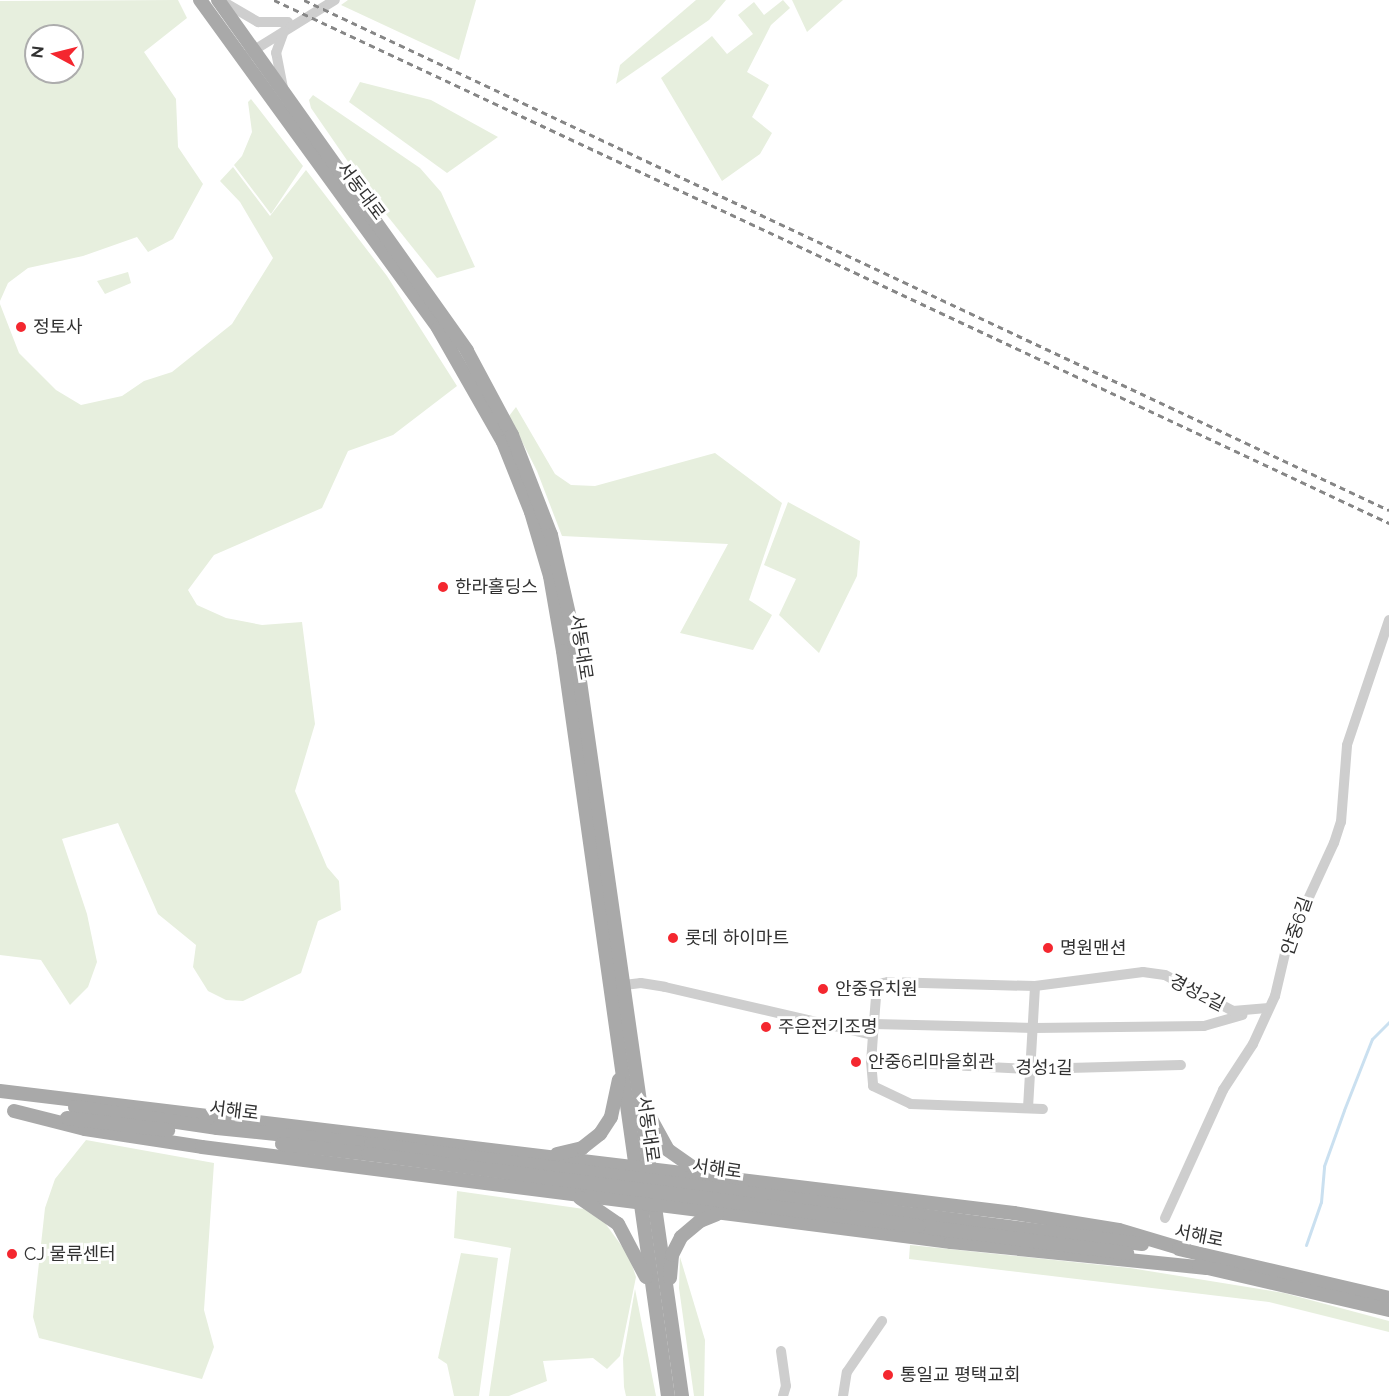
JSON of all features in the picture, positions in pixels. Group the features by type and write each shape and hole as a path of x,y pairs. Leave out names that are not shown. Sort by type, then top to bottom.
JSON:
{"main road":[{"name":"서동대로","path":"200,0 284,94 467,351 532,478 564,584 573,632 650,1169 647,1204 655,1302 668,1396"},
{"name":"서동대로","path":"220,0 246,52 438,328 470,378 523,488 556,606 635,1168 647,1204 669,1307 682,1396"},
{"path":"550,1156 582,1148 600,1134 611,1117 621,1069"},
{"path":"0,1093 550,1156 1026,1215 1119,1230 1186,1250"},
{"name":"서해로","path":"0,1093 217,1128 918,1221 1100,1249 1207,1268 1389,1310"},
{"path":"641,1100 668,1150 708,1176"},
{"path":"7,1110 85,1129 202,1147 1085,1258 1207,1268"},
{"name":"서해로","path":"7,1110 369,1149"},
{"path":"570,1193 609,1215 625,1233 655,1302"},
{"path":"669,1307 670,1272 677,1243 700,1221 719,1213"},
{"name":"서해로","path":"918,1221 1186,1250 1389,1298"}],"street":[{"path":"220,0 258,22 289,23"},
{"path":"246,52 325,0"},
{"path":"284,94 276,53 280,35 289,23 335,0"},
{"name":"안중6길","path":"1165,1218 1223,1090 1253,1044 1269,1008 1283,972 1287,945 1341,822 1347,745 1389,620"},
{"name":"경성2길","path":"1143,972 1165,975 1233,1011 1269,1008 1204,1026 873,1030 877,984 1035,986 1143,972"},
{"path":"608,988 625,985 665,987 873,1030 871,1061 873,1086 911,1104 1043,1108"},
{"path":"1028,1107 1035,986"},
{"name":"경성1길","path":"871,1061 1031,1069 1181,1065"},
{"path":"843,1396 847,1372 882,1321"},
{"path":"781,1351 786,1386 783,1396"}],"green space":[{"path":"178,0 187,18 144,52 176,99 178,147 203,184 173,239 148,252 137,237 83,256 28,268 8,283 0,301 0,1"},
{"path":"348,0 476,0 459,60 341,5"},
{"path":"696,0 726,0 709,20 616,84 620,65"},
{"path":"783,0 790,8 771,25 747,72 769,85 752,117 772,133 760,154 722,181 661,78 712,36 727,54 753,34 738,15 754,2 764,15"},
{"path":"792,0 843,0 807,32"},
{"path":"360,82 431,100 498,137 447,173 349,102"},
{"path":"313,95 420,168 441,192 475,267 437,278 373,198 311,108 309,100"},
{"path":"251,99 303,166 271,214 234,165 242,156 252,132 248,102"},
{"path":"233,167 270,216 306,170 387,276 457,386 393,435 348,451 322,508 214,555 188,590 197,605 226,618 262,625 302,622 315,724 295,791 327,867 339,881 341,910 318,921 301,973 243,1001 226,1000 208,991 193,967 196,945 158,914 118,823 62,839 87,914 97,962 88,987 70,1005 41,960 0,955 0,304 19,353 56,390 81,405 122,396 144,381 172,372 232,324 273,258 240,202 220,181"},
{"path":"128,272 131,283 105,294 97,281"},
{"path":"516,407 555,474 571,485 595,486 715,453 782,503 749,600 772,615 753,650 680,633 728,544 562,536 537,471 509,416"},
{"path":"788,502 860,541 857,576 819,653 779,615 796,579 764,565"},
{"path":"86,1140 214,1163 204,1310 214,1347 202,1379 39,1338 33,1317 45,1208 55,1179"},
{"path":"457,1191 584,1209 605,1223 629,1256 636,1277 620,1356 607,1369 593,1358 543,1361 547,1381 509,1396 489,1396 511,1248 454,1238"},
{"path":"910,1245 1130,1268 1284,1293 1389,1321 1389,1332 1269,1302 909,1259"},
{"path":"461,1253 498,1258 479,1396 454,1396 447,1364 438,1358"},
{"path":"680,1257 705,1340 704,1396 694,1396 679,1288"},
{"path":"635,1289 656,1396 626,1396 624,1387 623,1358"}],"waterway":[{"path":"1306,1245 1321,1202 1324,1166 1344,1110 1372,1039 1389,1022"}],"railway":[{"path":"274,0 1389,523"},
{"path":"304,0 1389,510"}],"place":[{"name":"정토사","path":"21,327"},
{"name":"한라홀딩스","path":"443,587"},
{"name":"롯데 하이마트","path":"673,938"},
{"name":"명원맨션","path":"1048,948"},
{"name":"안중유치원","path":"823,989"},
{"name":"주은전기조명","path":"766,1027"},
{"name":"안중6리마을회관","path":"856,1062"},
{"name":"CJ 물류센터","path":"12,1254"},
{"name":"통일교 평택교회","path":"888,1375"}]}
